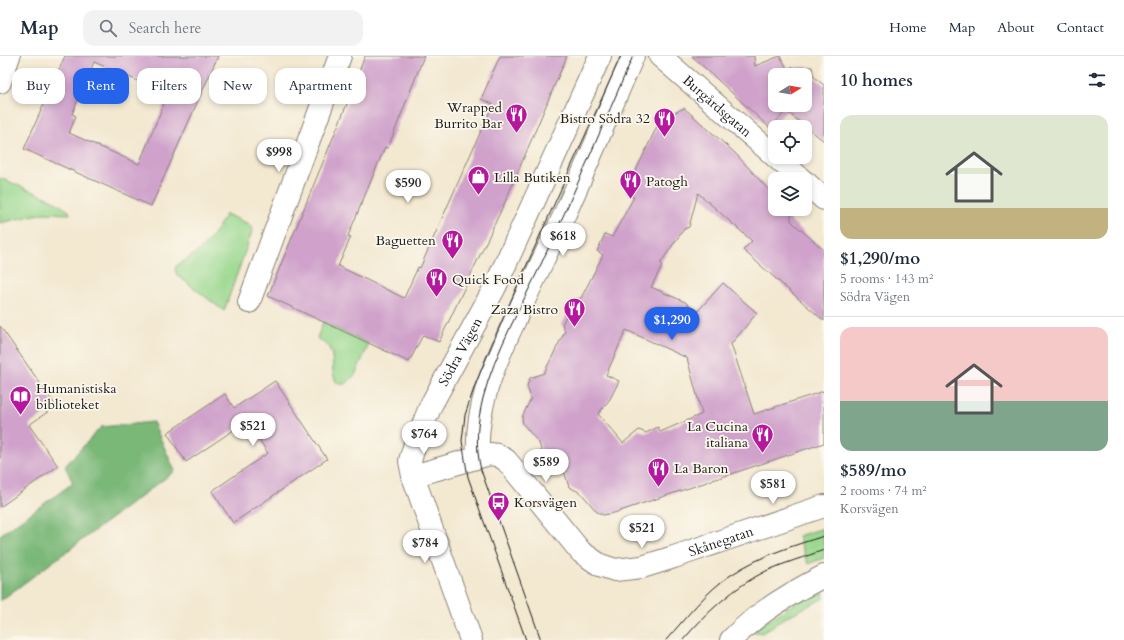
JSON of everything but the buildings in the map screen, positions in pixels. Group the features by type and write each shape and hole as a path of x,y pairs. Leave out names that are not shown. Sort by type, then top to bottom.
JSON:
{"street":[{"path":"0,82 10,56"},
{"path":"249,302 340,56"},
{"name":"Södra Vägen","path":"413,476 410,461 431,405 495,287 600,56"},
{"path":"471,640 413,476 478,457 477,435 479,416 483,396 498,356 573,196 633,56"},
{"name":"Burgårdsgatan","path":"660,56 768,149"},
{"name":"Burgårdsgatan","path":"785,164 794,172"},
{"path":"812,188 824,199"},
{"name":"Skånegatan","path":"478,457 490,454 498,455 506,460 581,552 600,565 615,570 642,567 824,506"},
{"path":"731,640 741,630 794,591 824,576"}],"green space":[{"path":"0,178 51,199 69,211 70,214 44,213 0,223"},
{"path":"226,214 249,224 253,229 224,311 177,275 175,270 176,266 206,244"},
{"path":"323,322 369,344 355,375 346,384 338,384 335,380 331,352 326,345 317,338"},
{"path":"153,422 175,471 0,601 0,535 73,483 65,466 101,427"},
{"path":"824,528 824,558 808,564 798,536"},
{"path":"824,593 824,598 788,616 762,633 752,631 803,598"}],"tram line":[{"path":"526,640 468,477 462,441 465,415 475,385 515,291 621,56"},
{"path":"541,640 481,470 477,443 479,416 494,363 566,211 633,56"},
{"path":"666,640 705,597 722,581 731,575 764,557 824,536"},
{"path":"683,640 721,601 754,577 766,571 824,550"}],"place":[{"name":"Wrapped Burrito Bar","path":"517,134"},
{"name":"Bistro Södra 32","path":"665,138"},
{"name":"Lilla Butiken","path":"479,196"},
{"name":"Patogh","path":"631,200"},
{"name":"Baguetten","path":"452,260"},
{"name":"Quick Food","path":"436,298"},
{"name":"Zaza Bistro","path":"574,328"},
{"name":"Humanistiska biblioteket","path":"21,416"},
{"name":"La Cucina italiana","path":"763,454"},
{"name":"La Baron","path":"659,488"},
{"name":"Korsvägen","path":"499,522"}]}
